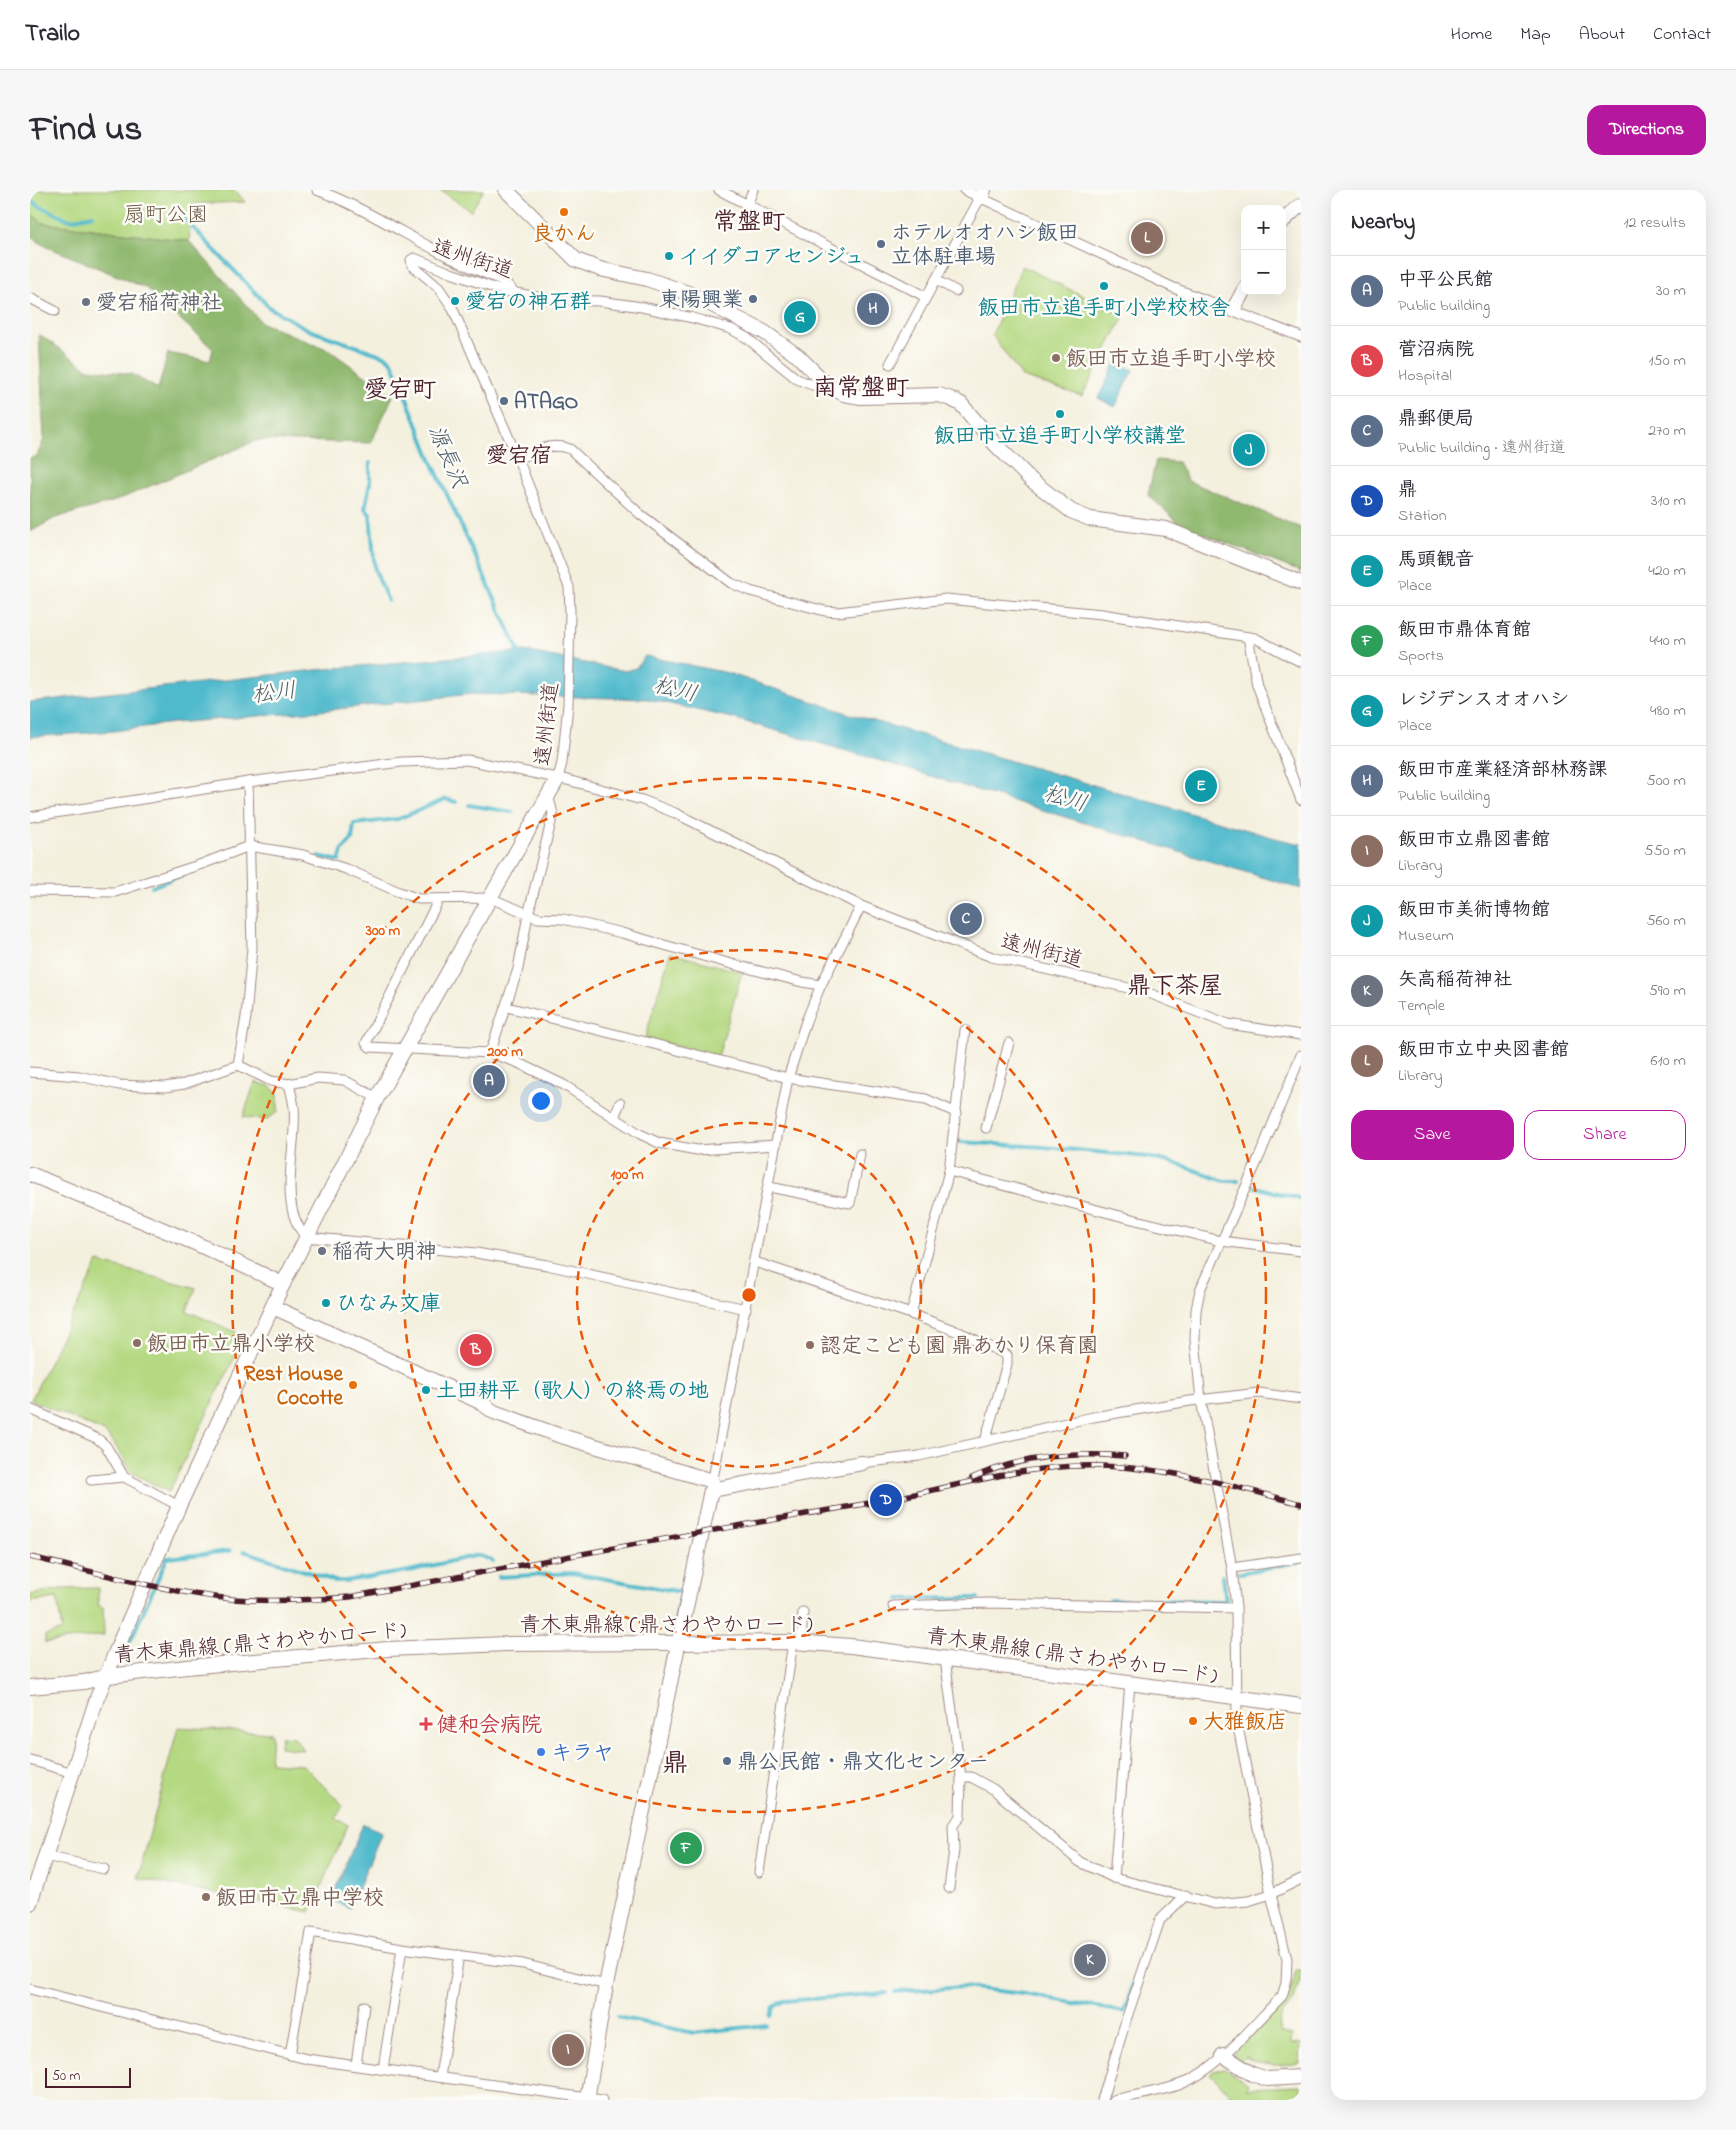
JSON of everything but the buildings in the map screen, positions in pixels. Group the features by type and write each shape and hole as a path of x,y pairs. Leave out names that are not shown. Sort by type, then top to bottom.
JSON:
{"street":[{"name":"遠州街道","path":"317,190 342,199 442,255 507,284 515,294"},
{"path":"719,190 926,298"},
{"path":"747,205 754,190"},
{"path":"964,190 982,194 1174,288 1301,337"},
{"path":"512,192 576,260 600,269 647,279 691,294 764,332 798,356 827,385 844,394 861,397 939,395 951,398 960,404 1031,480 1071,511 1090,518 1166,529 1301,583"},
{"path":"890,364 982,194"},
{"path":"1286,218 1301,206"},
{"name":"遠州街道","path":"515,294 451,273 420,259 414,258 411,260 412,265 438,288 452,308 518,459 569,587 568,705 562,763 558,778 642,800 675,813 861,906 992,956 1146,992 1228,1024 1301,1035"},
{"path":"936,280 956,291"},
{"path":"515,294 554,300 600,301 693,318 747,338 796,379 812,384 827,385"},
{"path":"1233,310 1241,295"},
{"path":"30,298 54,311"},
{"path":"518,459 549,446 564,446 570,449 640,514 731,583 750,591 825,611 838,612 946,599 1102,614 1256,638 1301,662"},
{"path":"1248,637 1257,685 1301,800"},
{"path":"30,817 248,782 424,760 466,760 558,778 403,1050 283,1284 140,1592 108,1676 97,1698 30,1902"},
{"path":"238,1065 246,1017 252,948 248,782"},
{"path":"490,1053 507,1007 518,969 528,915 553,814 548,794"},
{"path":"30,891 115,892 202,864 249,846 303,855 346,869 419,899 490,898 538,918 563,919 622,933 802,982 821,985"},
{"path":"439,898 366,1043 370,1047 490,1053 516,1062 564,1085 640,1134 658,1143 697,1150 776,1145"},
{"path":"588,2099 606,1985 712,1486 788,1078 806,1021 821,985 861,906"},
{"path":"507,1007 788,1078 926,1099 957,1113"},
{"path":"911,1314 949,1171 965,1030"},
{"path":"986,1128 1009,1043"},
{"path":"1113,2100 1180,2084 1196,2076 1223,2056 1282,1996 1286,1983 1287,1959 1271,1894 1237,1722 1236,1608 1232,1568 1201,1400 1195,1340 1196,1310 1200,1290 1260,1155 1301,1055"},
{"path":"30,1072 80,1076 119,1085 165,1087 184,1084 238,1065 271,1081 289,1084 318,1078 344,1080 377,1098"},
{"path":"289,1084 294,1108 290,1173 293,1208 299,1229 306,1237 476,1253 576,1271 746,1309"},
{"path":"614,1117 620,1103"},
{"path":"768,1187 850,1203 860,1154"},
{"path":"949,1171 1221,1241 1301,1251"},
{"path":"30,1174 195,1243 283,1284"},
{"path":"755,1262 911,1314 961,1333 1007,1355 1007,1364 985,1441"},
{"path":"272,1308 480,1402 494,1412 712,1486 919,1456 1093,1417 1201,1400 1259,1393 1301,1399"},
{"path":"32,1413 98,1439 106,1446 124,1477 179,1506"},
{"path":"90,1480 124,1477"},
{"path":"1232,1568 1301,1558"},
{"path":"893,1606 996,1603 1236,1608"},
{"path":"760,1872 803,1612"},
{"name":"青木東鼎線 (鼎さわやかロード)","path":"30,1687 84,1682 108,1676 388,1649 506,1644 797,1642 851,1646 1301,1706"},
{"path":"945,1659 961,1777 960,1817 953,1825 954,1850 949,1888"},
{"path":"1114,1878 1130,1683"},
{"path":"30,1760 73,1773"},
{"path":"961,1777 971,1777 993,1789 1080,1862 1114,1878 1215,1904 1248,1901 1271,1894 1301,1879"},
{"path":"45,1856 104,1870"},
{"path":"1102,2100 1126,2020 1160,1920 1186,1895"},
{"path":"290,2055 311,1932 402,1948 523,1964 606,1985"},
{"path":"383,2068 402,1948"},
{"path":"440,2077 459,1955"},
{"path":"30,1989 290,2055 602,2100"},
{"path":"356,2065 364,2006"},
{"path":"1223,2056 1252,2074 1267,2079 1301,2077"}],"green space":[{"name":"扇町公園","path":"30,190 235,190 245,202 192,204 189,241 43,223 30,213"},
{"path":"440,190 484,190 471,211"},
{"path":"30,213 43,223 189,241 262,323 329,350 393,396 371,443 258,440 115,501 55,518 30,532 30,458 37,456 44,439 39,334 88,369 132,374 158,389 168,353 210,361 213,349 146,288 43,245 30,235"},
{"path":"1022,266 1124,316 1082,396 1022,377 992,335"},
{"path":"1156,460 1178,462 1188,481 1301,528 1301,572 1181,525 1148,495"},
{"path":"670,953 742,972 718,1057 645,1038"},
{"path":"255,1082 270,1086 278,1094 278,1112 266,1120 243,1117"},
{"path":"98,1262 196,1288 187,1311 245,1336 169,1492 132,1473 114,1443 104,1432 31,1400"},
{"path":"98,1588 98,1605 103,1607 104,1635 45,1643 45,1636 62,1630 57,1598 30,1602 30,1595 61,1589"},
{"path":"178,1727 272,1733 270,1763 303,1765 343,1805 336,1819 348,1825 310,1912 138,1878"},
{"path":"281,1736 294,1737 303,1750 280,1747"},
{"path":"1296,1970 1301,1971 1301,1983 1298,1985 1294,2000 1280,2019 1279,2032 1292,2036 1291,2044 1301,2043 1300,2063 1272,2065 1258,2063 1245,2057 1241,2061 1234,2057 1235,2049 1290,1994"},
{"path":"1225,2068 1248,2083 1246,2088 1301,2086 1301,2100 1220,2100 1231,2094 1210,2074 1213,2070"}],"water":[{"path":"1116,362 1133,370 1115,407 1098,398"},
{"name":"松川","path":"525,651 625,671 636,668 645,656 728,673 850,714 1301,844 1301,889 878,760 732,718 648,699 471,694 320,711 173,723 114,731 30,737 30,702 315,670"},
{"path":"363,1824 382,1832 350,1908 331,1900"}],"waterway":[{"name":"源長沢","path":"30,199 37,205 70,220 93,215"},
{"name":"源長沢","path":"180,214 270,308 309,330 387,357 393,364 432,462 521,656"},
{"path":"370,463 370,483 365,508 370,514 375,570 388,601"},
{"path":"319,856 339,861 342,851 352,839 354,824 398,819 446,799 456,802"},
{"path":"469,805 512,812"},
{"path":"152,887 187,873"},
{"path":"960,1142 1045,1147 1147,1157 1178,1164 1224,1181 1238,1181"},
{"path":"1255,1187 1301,1199"},
{"path":"130,1642 167,1558 230,1551"},
{"path":"244,1551 335,1581 409,1571 478,1555 493,1561"},
{"path":"1240,1573 1300,1562"},
{"path":"498,1577 572,1573 681,1592 675,1623"},
{"path":"1110,1600 1226,1601 1223,1576"},
{"path":"899,1599 978,1598"},
{"path":"1142,1958 1155,1918 1171,1904"},
{"path":"895,1992 963,1987 1024,1994 1124,2012 1133,1984"},
{"path":"771,2016 774,2007 784,2001 886,1993"},
{"path":"617,2017 694,2033 766,2025"}],"railway":[{"path":"972,1478 1009,1465 1047,1457 1066,1455 1125,1456"},
{"path":"30,1557 181,1592 247,1600 306,1600 350,1597 613,1548 904,1497 988,1478 1073,1466 1127,1467 1177,1474 1301,1504"}],"place":[{"name":"良かん","path":"564,212"},
{"name":"飯田市立中央図書館","path":"1147,238"},
{"name":"ホテルオオハシ飯田 立体駐車場","path":"881,244"},
{"name":"イイダコアセンジュ","path":"669,256"},
{"name":"飯田市立追手町小学校校舎","path":"1104,286"},
{"name":"東陽興業","path":"753,299"},
{"name":"愛宕の神石群","path":"455,301"},
{"name":"愛宕稲荷神社","path":"86,302"},
{"name":"飯田市産業経済部林務課","path":"873,309"},
{"name":"レジデンスオオハシ","path":"800,317"},
{"name":"飯田市立追手町小学校","path":"1056,358"},
{"name":"ATAGO","path":"504,401"},
{"name":"飯田市立追手町小学校講堂","path":"1060,414"},
{"name":"飯田市美術博物館","path":"1249,450"},
{"name":"馬頭観音","path":"1201,786"},
{"name":"鼎郵便局","path":"966,919"},
{"name":"中平公民館","path":"489,1081"},
{"name":"稲荷大明神","path":"322,1251"},
{"name":"ひなみ文庫","path":"326,1303"},
{"name":"飯田市立鼎小学校","path":"137,1343"},
{"name":"認定こども園 鼎あかり保育園","path":"810,1345"},
{"name":"菅沼病院","path":"476,1350"},
{"name":"Rest House Cocotte","path":"353,1385"},
{"name":"土田耕平（歌人）の終焉の地","path":"426,1390"},
{"name":"鼎","path":"886,1500"},
{"name":"大雅飯店","path":"1193,1721"},
{"name":"健和会病院","path":"426,1724"},
{"name":"キラヤ","path":"541,1752"},
{"name":"鼎公民館・鼎文化センター","path":"727,1761"},
{"name":"飯田市鼎体育館","path":"686,1848"},
{"name":"飯田市立鼎中学校","path":"206,1897"},
{"name":"矢高稲荷神社","path":"1090,1960"},
{"name":"飯田市立鼎図書館","path":"568,2050"}],"district":[{"name":"常盤町","path":"749,221"},
{"name":"南常盤町","path":"861,387"},
{"name":"愛宕町","path":"400,389"},
{"name":"愛宕宿","path":"519,454"},
{"name":"鼎下茶屋","path":"1175,985"},
{"name":"鼎","path":"675,1762"}]}
